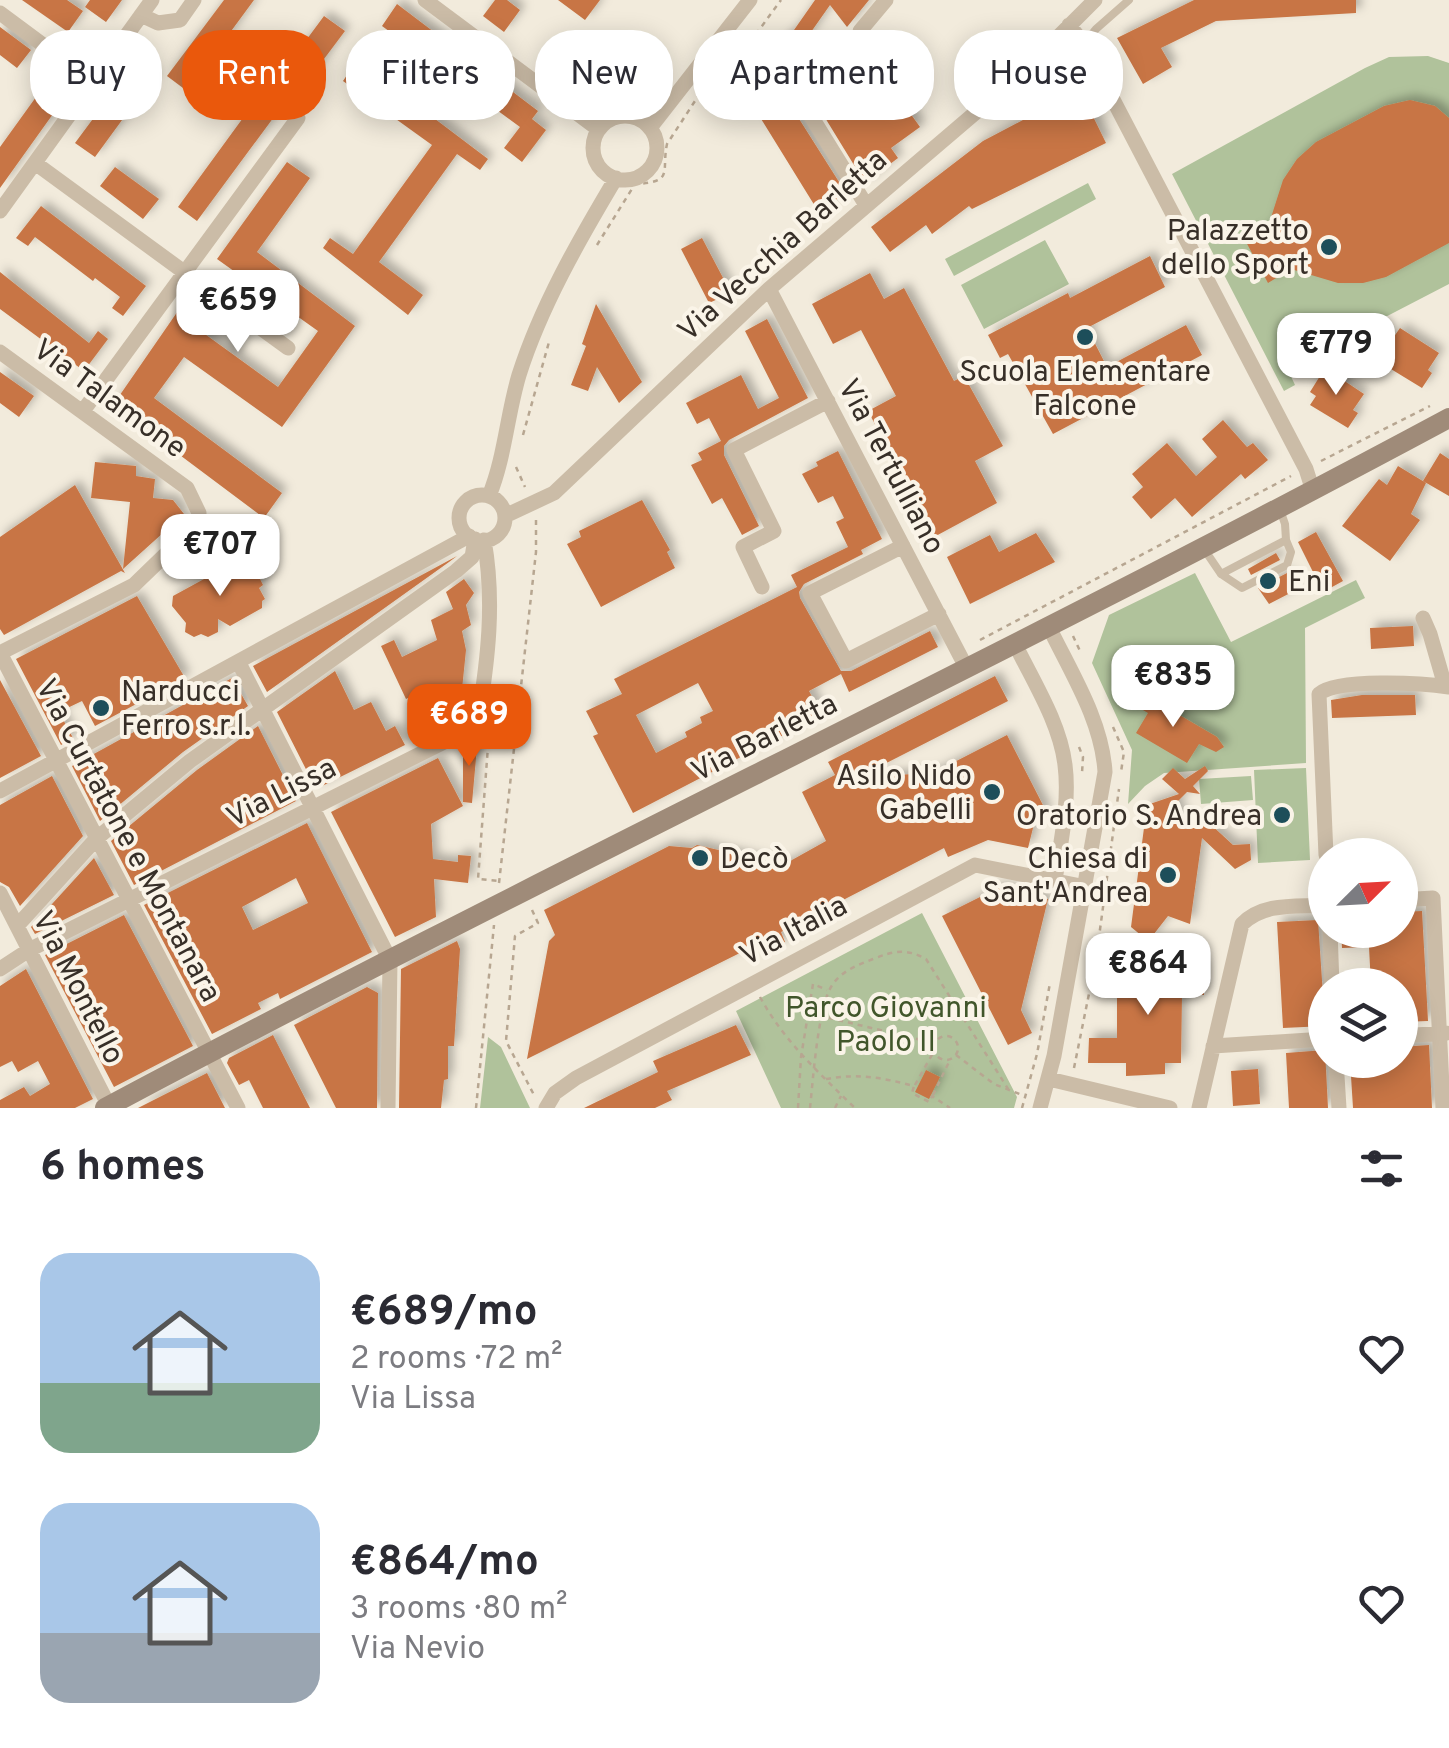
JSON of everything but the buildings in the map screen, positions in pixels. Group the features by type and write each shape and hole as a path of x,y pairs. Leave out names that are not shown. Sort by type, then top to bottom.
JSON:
{"main road":[{"name":"Via Barletta","path":"111,1106 507,894 967,668 1314,491 1441,411"}],"street":[{"path":"130,30 152,0"},
{"path":"141,15 158,24 180,20 194,0"},
{"path":"425,0 598,130"},
{"path":"650,128 750,0"},
{"path":"861,30 886,0"},
{"name":"Via Vecchia Barletta","path":"505,516 554,493 769,288 1022,73 1094,0"},
{"path":"0,12 30,35"},
{"path":"1069,25 1073,30"},
{"path":"624,116 634,117 650,128 656,146 651,166 636,178 607,174 595,158 593,148 598,130 614,117 624,116"},
{"path":"1123,119 1314,491"},
{"path":"0,211 66,120"},
{"path":"83,412 297,120"},
{"path":"813,120 866,205"},
{"path":"35,163 288,348"},
{"path":"489,496 507,469 502,445 520,374 540,322 616,178"},
{"name":"Via Tertulliano","path":"769,288 967,668"},
{"name":"Via Talamone","path":"0,352 187,488 199,513 196,525 134,585 0,653"},
{"path":"762,587 742,547 774,531 734,450 828,401"},
{"path":"0,791 470,537 500,532 505,516 497,500 480,494 465,502 459,519 470,537 491,581 484,722"},
{"path":"17,926 96,839 190,761 456,571 472,557 470,537"},
{"path":"903,546 810,593 846,661 938,614"},
{"path":"1325,838 1318,694 1331,687 1447,687 1423,618"},
{"path":"1041,1104 1049,1079 1105,772 1104,752 1093,720 1048,625"},
{"path":"1014,644 1056,730 1064,759 1066,798 1055,881"},
{"name":"Via Curtatone e Montanara","path":"0,653 238,1108"},
{"path":"239,664 390,960 388,1108"},
{"name":"Via Lissa","path":"0,968 484,722"},
{"name":"Via Italia","path":"542,1104 576,1078 975,865 1086,887"},
{"name":"Via Montello","path":"0,895 111,1106"},
{"path":"1418,899 1433,898 1444,1033 1443,1108"},
{"path":"1199,1108 1242,924 1254,912 1308,907"},
{"path":"1418,1035 1444,1033"},
{"path":"1213,1046 1308,1040"},
{"path":"1337,1078 1339,1108"},
{"path":"1049,1079 1170,1108"}],"lane":[{"path":"1095,30 1130,0"},
{"path":"1201,546 1221,574 1242,588 1287,564 1291,552 1279,507"},
{"path":"1221,574 1286,540"}],"path":[{"path":"758,30 780,0"},
{"path":"595,248 635,184 657,182 664,177 668,168 664,155 667,144 693,104"},
{"path":"522,436 550,340"},
{"path":"970,645 1306,469 1441,411"},
{"path":"507,469 523,482 554,493"},
{"path":"476,1108 507,894 536,552 536,514 523,482 507,469"},
{"path":"484,722 478,880 507,894 538,923 514,936 506,1041 542,1104"},
{"path":"810,1108 828,991 846,971 889,953 912,951 926,959 946,986 1010,1092"},
{"path":"752,982 776,1026 801,1057 855,1108"},
{"path":"798,1108 801,1057 813,984 828,991"},
{"path":"808,1013 934,1043 945,1036 954,1038 958,1046 956,1055 929,1102 912,1093 934,1043"},
{"path":"934,1050 941,1059 951,1059"},
{"path":"956,1055 1010,1092 1041,1104"},
{"path":"825,1079 855,1074 914,1086"},
{"path":"836,1108 841,1094"},
{"path":"932,1096 950,1108"}],"green space":[{"name":"Palazzetto dello Sport","path":"1428,56 1449,63 1449,284 1287,368 1295,385 1284,391 1172,174 1365,68 1389,57"},
{"path":"1088,183 1096,199 954,276 945,259"},
{"path":"1045,240 1069,284 984,329 961,285"},
{"path":"1195,573 1231,642 1356,580 1365,598 1305,628 1306,763 1164,773 1128,804 1132,750 1092,663 1109,615"},
{"name":"Oratorio S. Andrea","path":"1306,768 1308,860 1258,863 1254,770"},
{"path":"1251,776 1253,800 1201,804 1199,779"},
{"name":"Parco Giovanni Paolo II","path":"922,913 1017,1097 1014,1108 781,1108 736,1011"},
{"path":"488,1037 501,1047 530,1108 480,1108"}],"place":[{"name":"Palazzetto dello Sport","path":"1329,247"},
{"name":"Scuola Elementare Falcone","path":"1085,337"},
{"name":"Eni","path":"1268,581"},
{"name":"Narducci Ferro s.r.l.","path":"101,708"},
{"name":"Asilo Nido Gabelli","path":"992,792"},
{"name":"Oratorio S. Andrea","path":"1282,815"},
{"name":"Decò","path":"700,858"},
{"name":"Chiesa di Sant'Andrea","path":"1168,875"}]}
